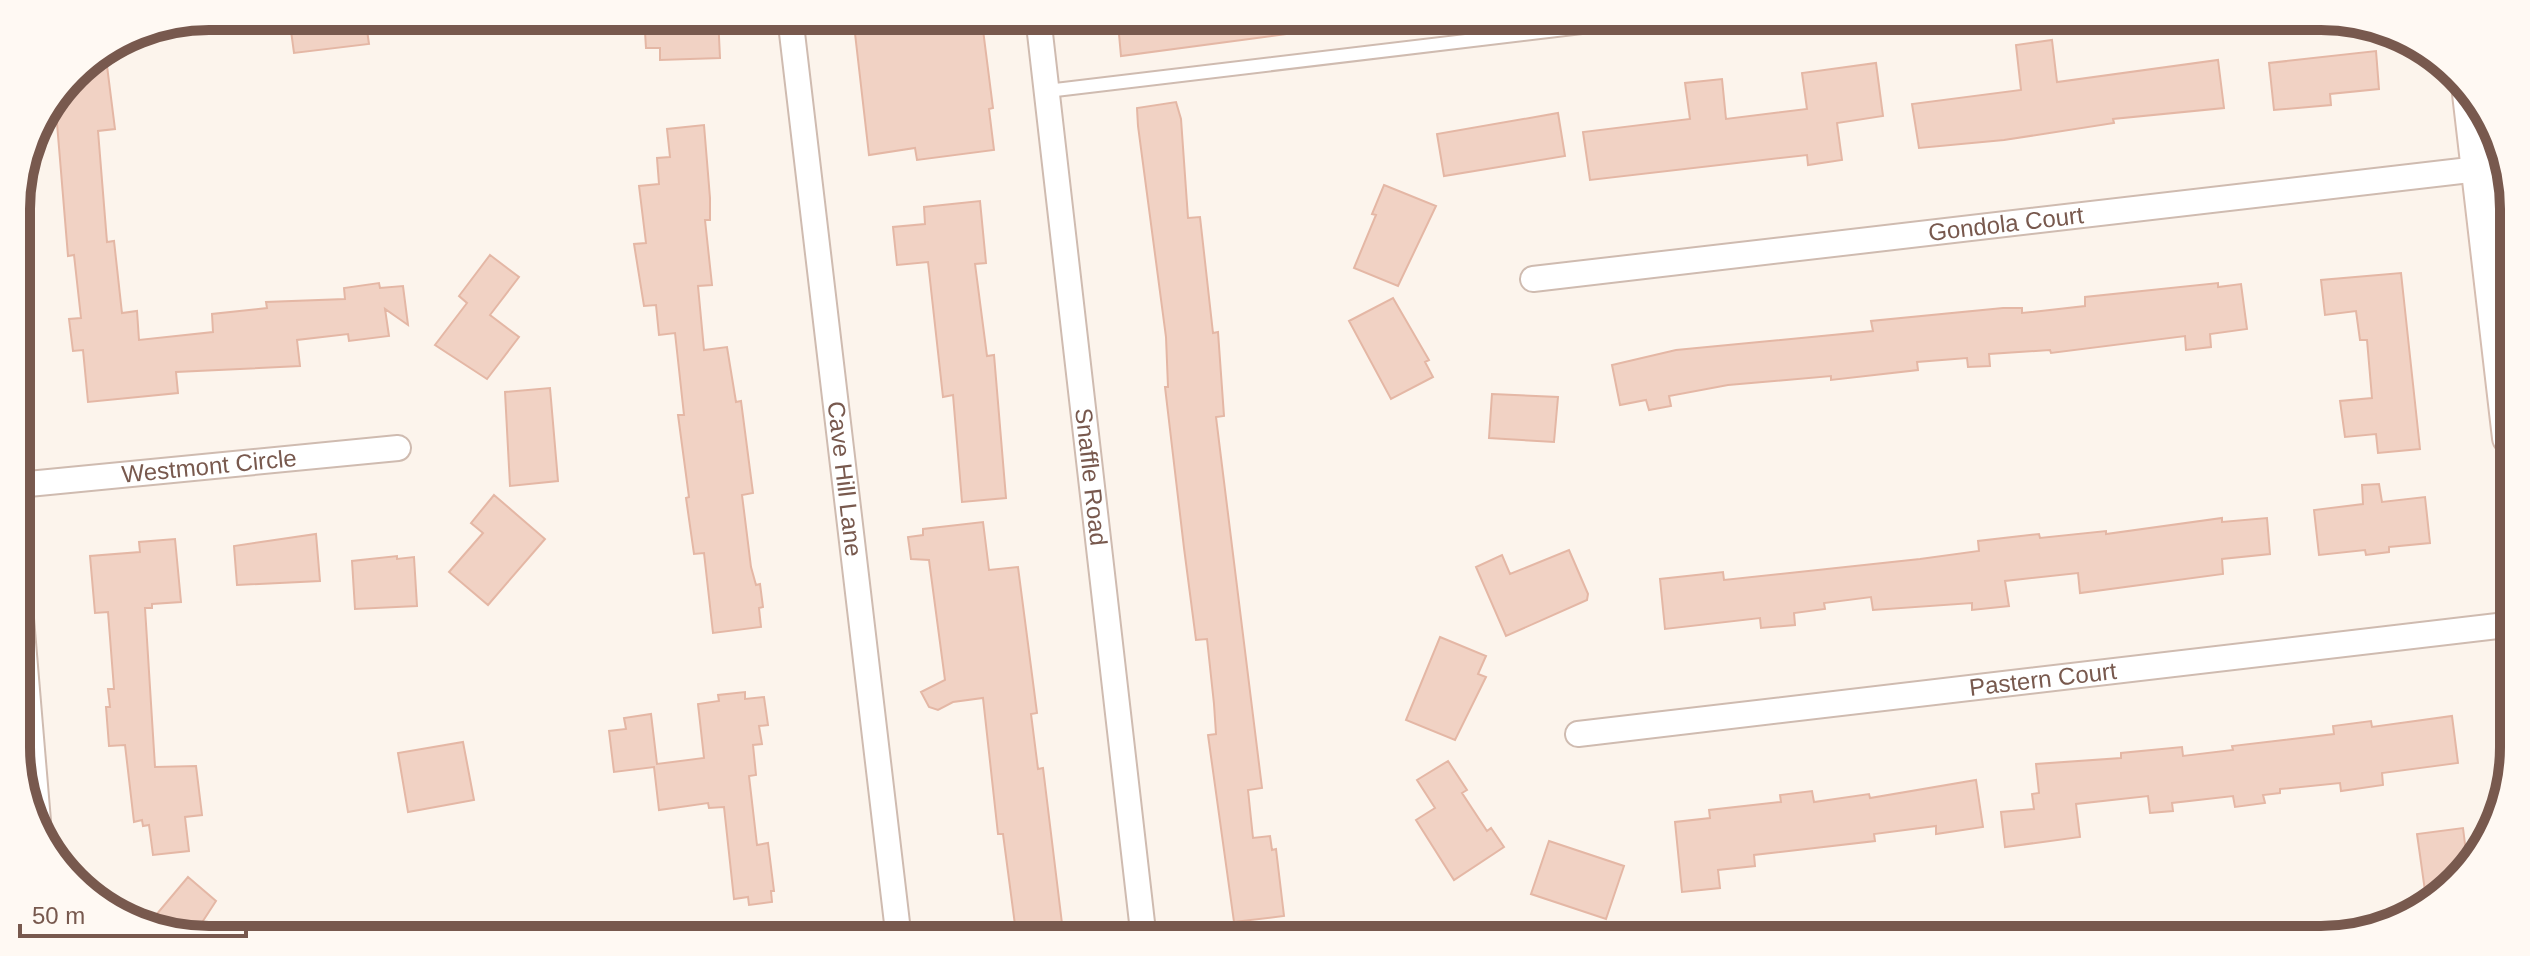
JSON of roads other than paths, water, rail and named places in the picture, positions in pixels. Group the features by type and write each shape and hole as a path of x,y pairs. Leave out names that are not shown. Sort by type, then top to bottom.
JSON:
{"street":[{"name":"Cave Hill Lane","path":"792,30 897,926"},
{"name":"Snaffle Road","path":"1040,30 1142,926"},
{"path":"2480,129 2491,168 2500,303"},
{"name":"Gondola Court","path":"1533,279 2491,168"},
{"name":"Westmont Circle","path":"30,484 398,448"},
{"name":"Pastern Court","path":"1578,734 2500,626"},
{"path":"30,726 35,789"}],"lane":[{"path":"1047,91 1557,30"}]}
